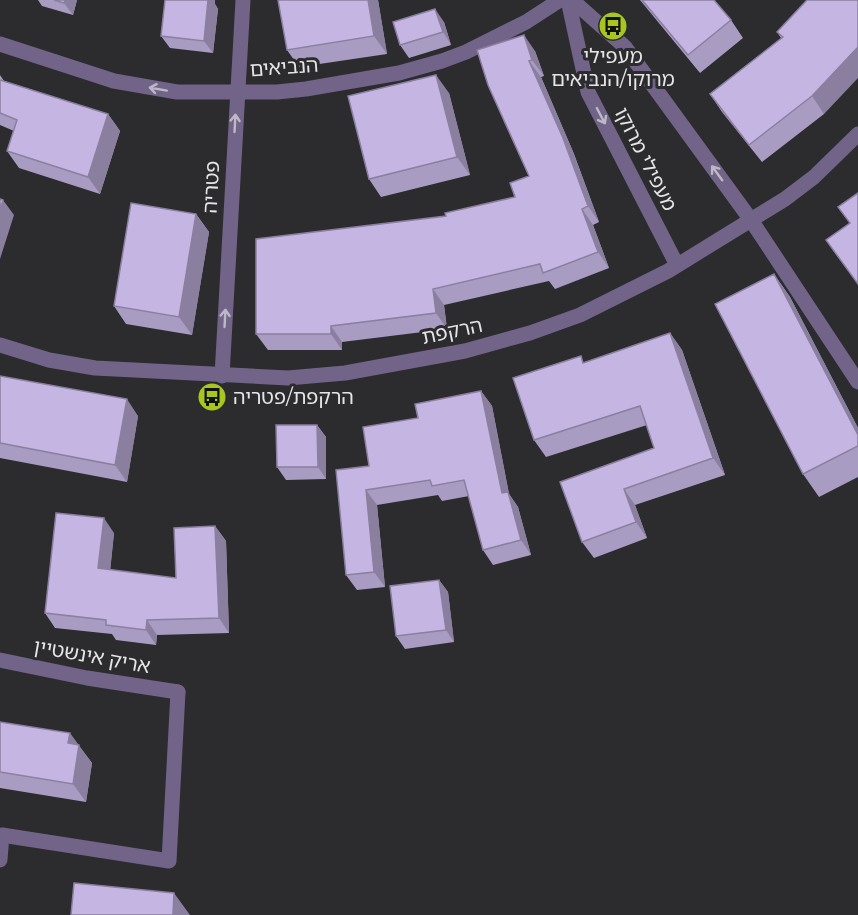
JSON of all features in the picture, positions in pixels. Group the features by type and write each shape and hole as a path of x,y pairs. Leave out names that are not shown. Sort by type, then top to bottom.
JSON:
{"street":[{"name":"פטריה","path":"222,376 243,0"},
{"name":"הנביאים","path":"0,44 114,81 177,92 277,92 399,73 421,67 466,52 526,22 560,0"},
{"name":"מעפילי מרוקו","path":"570,0 625,47 752,220 858,382"},
{"name":"מעפילי מרוקו","path":"570,0 588,92 677,265"},
{"name":"הרקפת","path":"0,345 49,360 95,368 288,378 345,373 465,351 530,333 580,315 677,265 785,199 814,177 858,135"},
{"name":"אריק אינשטיין","path":"0,660 87,678 178,692 169,861 1,835"},
{"path":"0,860 1,835"}],"building":[{"path":"165,0 208,0 204,41 161,36"},
{"path":"278,0 368,0 374,36 287,50"},
{"path":"642,0 714,0 731,20 688,55"},
{"path":"807,0 858,0 858,47 812,96 749,145 710,94 783,37 777,32"},
{"path":"435,9 443,32 400,45 393,22"},
{"path":"524,35 532,60 529,61 563,138 588,206 582,209 598,252 543,273 540,264 433,289 436,313 331,326 331,334 256,334 256,239 446,216 445,213 515,197 510,183 529,176 488,85 477,50"},
{"path":"436,75 457,157 369,179 348,96"},
{"path":"0,80 108,114 88,177 7,151 17,120 0,113"},
{"path":"858,193 858,284 826,240 850,223 838,207"},
{"path":"131,203 196,214 179,317 114,306"},
{"path":"774,274 858,435 858,446 803,474 715,304"},
{"path":"670,333 713,458 624,489 636,522 582,542 560,482 654,448 640,406 534,440 513,378 581,356 583,363"},
{"path":"0,376 127,399 115,465 0,443"},
{"path":"481,391 502,493 508,492 521,540 483,550 464,480 432,486 430,480 366,490 374,572 346,575 336,470 369,466 363,427 418,418 415,404"},
{"path":"276,425 317,425 318,467 277,467"},
{"path":"56,513 104,518 98,568 176,578 174,528 215,526 219,618 147,620 146,630 106,625 106,620 45,613"},
{"path":"439,580 446,630 396,636 390,586"},
{"path":"0,722 70,733 68,743 79,745 73,784 0,772"},
{"path":"74,883 174,893 173,914 185,915 71,915"}],"place":[{"name":"מעפילי מרוקו/הנביאים","path":"613,26"},
{"name":"הרקפת/פטריה","path":"212,397"}]}
